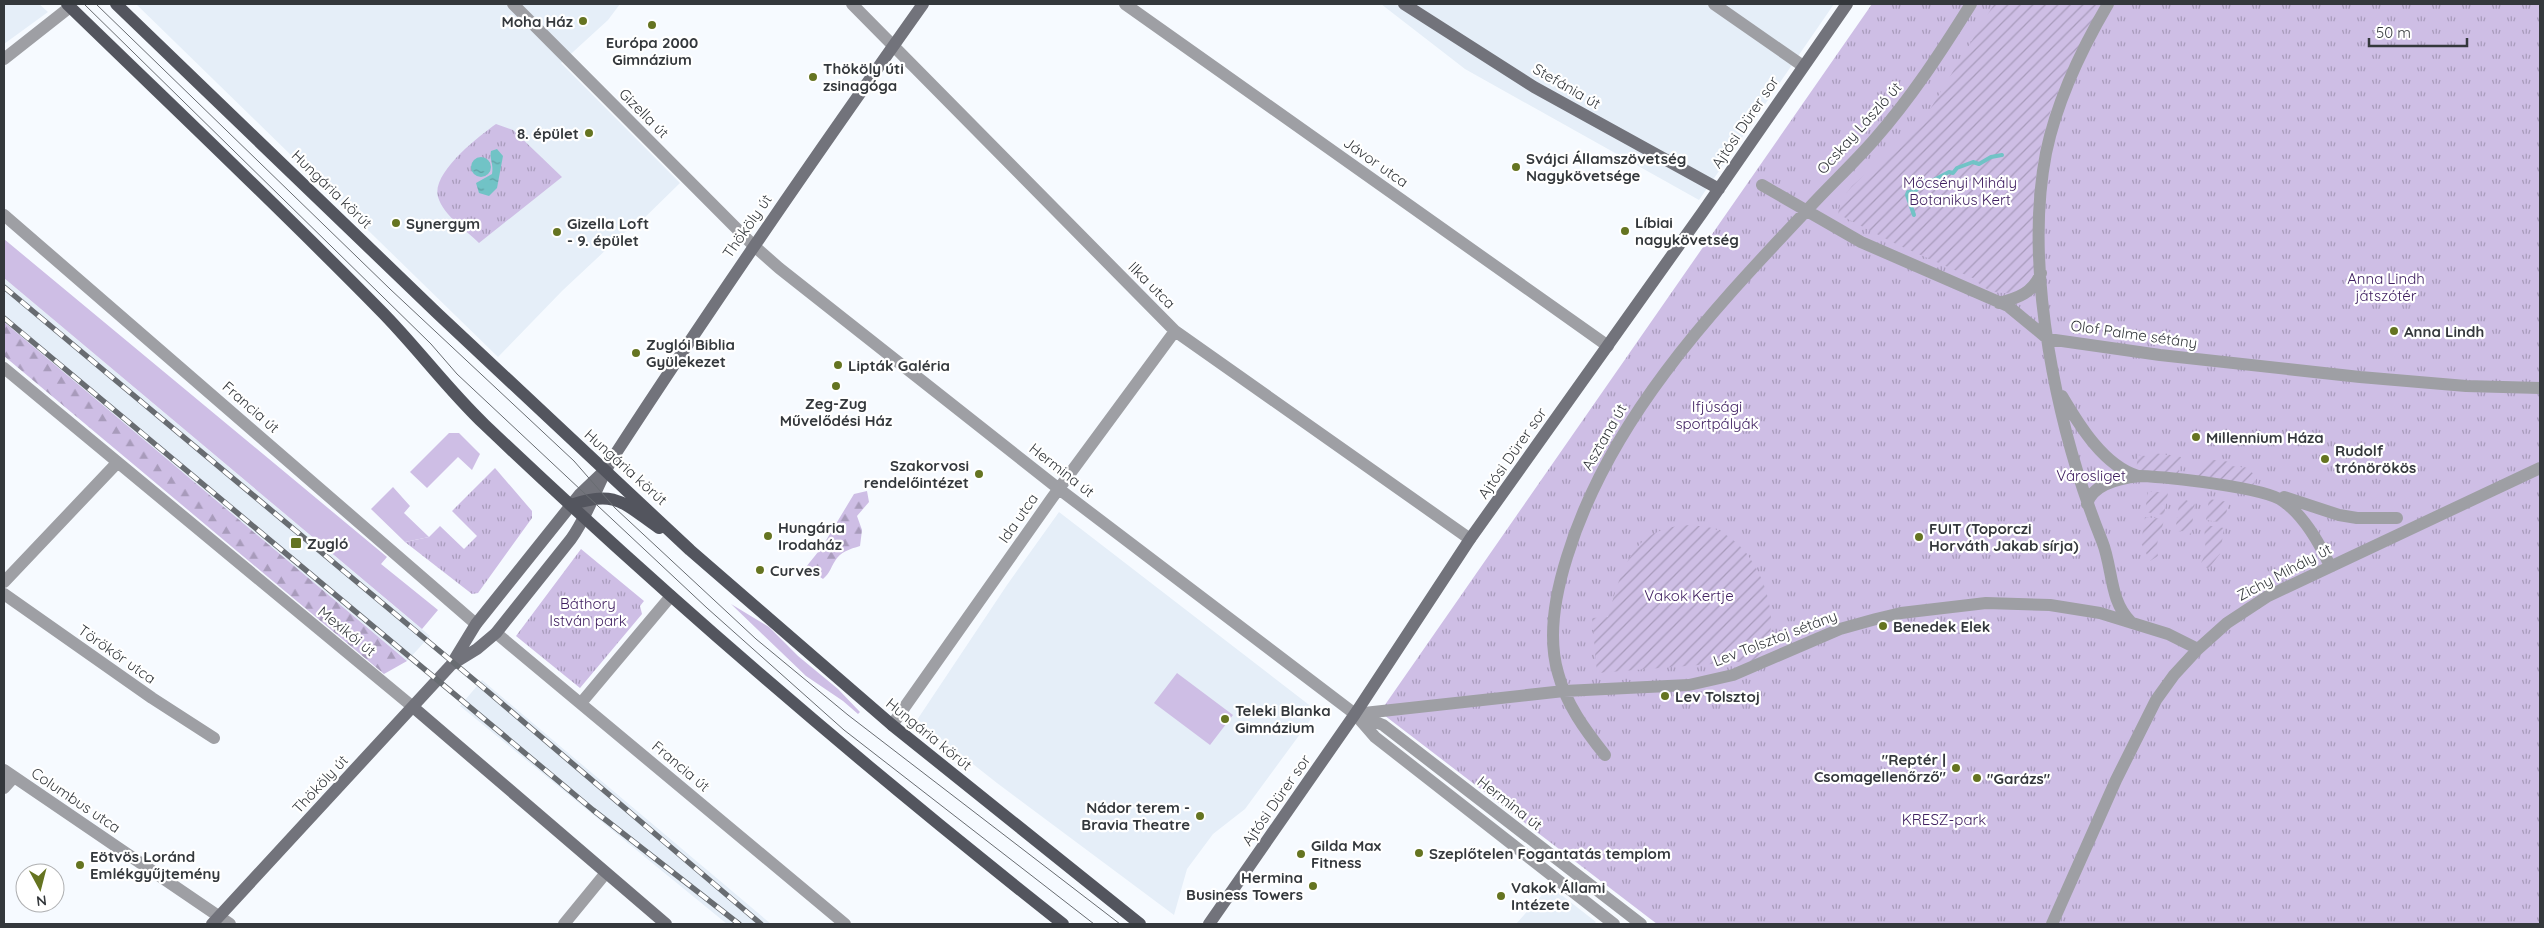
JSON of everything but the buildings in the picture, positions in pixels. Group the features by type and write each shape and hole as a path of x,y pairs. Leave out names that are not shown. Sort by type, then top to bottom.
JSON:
{"main road":[{"name":"Hungária körút","path":"116,4 438,314 605,471 630,491 690,550 892,726 1140,924"},
{"path":"69,6 382,311 482,422 671,596 912,804 1062,924"},
{"path":"572,504 604,496 616,500 690,550"}],"street":[{"name":"Gizella út","path":"513,4 753,245"},
{"name":"Ilka utca","path":"852,4 892,47 1175,331 1470,539"},
{"name":"Thököly út","path":"451,665 477,649 496,633 571,539 605,471 753,245 923,4"},
{"name":"Jávor utca","path":"1125,4 1608,346"},
{"name":"Stefánia út","path":"1404,4 1534,87 1719,189"},
{"path":"1714,4 1803,66"},
{"name":"Ajtósi Dürer sor","path":"1209,924 1355,714 1470,539 1719,189 1847,4"},
{"name":"Ocskay László út","path":"1778,242 1900,110 1971,4"},
{"path":"2108,4 2063,94 2050,135 2042,182 2039,244 2048,339 2069,443 2087,504 2109,560 2119,608 2131,622"},
{"path":"4,59 69,6"},
{"name":"Olof Palme sétány","path":"1762,185 1861,242 2019,314 2048,339 2160,356 2360,377 2466,386 2540,388"},
{"name":"Francia út","path":"4,215 476,624"},
{"name":"Asztana út","path":"1605,755 1575,713 1557,671 1554,647 1556,601 1571,545 1586,504 1620,439 1656,383 1736,286 1778,242"},
{"name":"Hermina út","path":"753,245 783,272 1059,489 1355,714 1374,737 1614,924"},
{"path":"1998,303 2022,295 2038,282 2041,273"},
{"name":"Ida utca","path":"892,726 1059,489 1175,331"},
{"name":"Mexikói út","path":"4,368 413,707 605,874 666,924"},
{"path":"2056,385 2070,409 2098,446 2121,467 2140,476"},
{"path":"4,582 117,463"},
{"name":"Zichy Mihály út","path":"2052,924 2146,717 2174,675 2198,649 2247,608 2330,566 2540,468"},
{"name":"Thököly út","path":"220,922 451,665 476,624 572,504 605,471"},
{"path":"2087,504 2089,498 2102,487 2124,478 2140,476 2257,491 2339,515 2357,518 2397,518"},
{"path":"2257,491 2282,500 2292,509 2304,522 2330,566"},
{"path":"2089,611 2103,605 2114,587"},
{"name":"Törökőr utca","path":"4,594 152,698 214,738"},
{"path":"581,703 671,596"},
{"name":"Lev Tolsztoj sétány","path":"1355,714 1564,691 1688,685 1733,675 1840,630 1900,613 1986,602 2021,602 2089,611 2168,634 2198,649"},
{"name":"Francia út","path":"496,633 845,924"},
{"name":"Hermina út","path":"1355,714 1383,725 1641,924"},
{"path":"4,788 9,774"},
{"name":"Columbus utca","path":"9,774 220,922"},
{"path":"564,924 605,874"}],"shaded area":[{"path":"4,4 39,4 48,12 4,44"},
{"path":"136,4 620,4 608,20 561,63 680,183 634,228 625,232 562,291 498,357"},
{"path":"1381,4 1834,4 1699,200 1465,69"},
{"path":"4,278 430,636 407,661 4,322"},
{"path":"1059,512 1317,711 1245,809 1213,834 1187,869 1174,915 997,783 917,720 1007,585"},
{"path":"482,680 771,924 727,924 460,706"},
{"path":"1550,886 1596,922 1594,924 1516,924"}],"green space":[{"name":"Városliget","path":"1872,4 2540,4 2540,924 1657,924 1380,712"},
{"name":"Mőcsényi Mihály Botanikus Kert","path":"1994,4 2104,4 2064,77 2049,115 2039,156 2035,193 2033,231 2035,263 2033,275 2026,286 2011,293 1995,292 1987,289 1975,279 1898,245 1838,214 1841,200 1852,186 1905,140 1926,116"},
{"path":"496,124 513,130 562,177 479,243 445,210 438,197 438,187 442,177 458,156"},
{"path":"4,239 387,557 381,564 438,610 422,629 4,278"},
{"path":"4,322 407,661 384,674 4,356"},
{"path":"449,433 459,433 480,454 472,470 458,457 427,488 410,472"},
{"path":"2154,453 2181,457 2178,476 2136,471 2138,455 2153,457"},
{"path":"2205,459 2232,462 2232,466 2248,468 2257,478 2252,487 2196,479 2198,468 2204,468"},
{"path":"495,468 532,511 532,518 478,593 472,594 405,542 429,537 440,526 464,549 477,536 452,511"},
{"path":"393,487 410,506 404,513 429,537 405,542 371,509"},
{"path":"867,491 869,502 857,516 862,530 860,546 842,553 823,579 806,567 822,547 854,494"},
{"path":"2148,491 2168,493 2164,515 2145,512"},
{"path":"2180,497 2188,501 2195,500 2191,535 2182,531 2175,533"},
{"path":"2209,499 2228,502 2225,523 2206,520"},
{"path":"2145,517 2164,519 2158,542 2158,556 2150,561 2141,543"},
{"name":"Vakok Kertje","path":"1689,525 1712,528 1725,534 1737,543 1756,568 1763,582 1771,612 1771,626 1762,660 1597,673 1592,618 1608,617 1620,577 1626,564 1641,543 1665,529"},
{"path":"2205,525 2224,528 2220,554 2208,569 2201,563 2205,554"},
{"name":"Báthory István park","path":"581,549 644,601 640,606 642,614 580,688 516,636"},
{"path":"731,604 769,627 798,656 838,689 860,712 858,714 843,701 806,676"},
{"path":"1177,673 1233,715 1210,745 1154,703"}],"water":[{"path":"497,149 503,156 497,188 489,196 479,193 476,183 492,174 491,151"},
{"path":"481,157 488,160 491,167 488,174 481,177 474,174 471,167 474,160"}],"waterway":[{"path":"1914,215 1907,195 1908,192 1915,191 1925,181 1932,181 1949,172 1953,173 1957,168 1973,162 1979,164 1991,157 2002,155"}],"tram line":[{"path":"84,4 431,344 457,374 707,608 844,730 1094,924"},
{"path":"96,4 390,289 574,461 615,508 756,639 848,715 1120,924"}],"railway":[{"path":"4,287 479,684 761,924"},
{"path":"4,318 593,810 739,924"}],"place":[{"name":"Moha Ház","path":"583,21"},
{"name":"Európa 2000 Gimnázium","path":"652,25"},
{"name":"Thököly úti zsinagóga","path":"813,77"},
{"name":"8. épület","path":"589,133"},
{"name":"Svájci Államszövetség Nagykövetsége","path":"1516,167"},
{"name":"Synergym","path":"396,223"},
{"name":"Líbiai nagykövetség","path":"1625,231"},
{"name":"Gizella Loft - 9. épület","path":"557,232"},
{"name":"Anna Lindh","path":"2394,331"},
{"name":"Zuglói Biblia Gyülekezet","path":"636,353"},
{"name":"Lipták Galéria","path":"838,365"},
{"name":"Zeg-Zug Művelődési Ház","path":"836,386"},
{"name":"Millennium Háza","path":"2196,437"},
{"name":"Rudolf trónörökös","path":"2325,459"},
{"name":"Szakorvosi rendelőintézet","path":"979,474"},
{"name":"Hungária Irodaház","path":"768,536"},
{"name":"FUIT (Toporczi Horváth Jakab sírja)","path":"1919,537"},
{"name":"Zugló","path":"296,543"},
{"name":"Curves","path":"760,570"},
{"name":"Benedek Elek","path":"1883,626"},
{"name":"Lev Tolsztoj","path":"1665,696"},
{"name":"Teleki Blanka Gimnázium","path":"1225,719"},
{"name":"\"Reptér | Csomagellenőrző\"","path":"1956,768"},
{"name":"\"Garázs\"","path":"1977,778"},
{"name":"Nádor terem - Bravia Theatre","path":"1200,816"},
{"name":"Szeplőtelen Fogantatás templom","path":"1419,853"},
{"name":"Gilda Max Fitness","path":"1301,854"},
{"name":"Eötvös Loránd Emlékgyűjtemény","path":"80,865"},
{"name":"Hermina Business Towers","path":"1313,886"},
{"name":"Vakok Állami Intézete","path":"1501,896"}],"park label":[{"name":"Anna Lindh játszótér","path":"2386,286"},
{"name":"Ifjúsági sportpályák","path":"1717,414"},
{"name":"KRESZ-park","path":"1944,819"}]}
